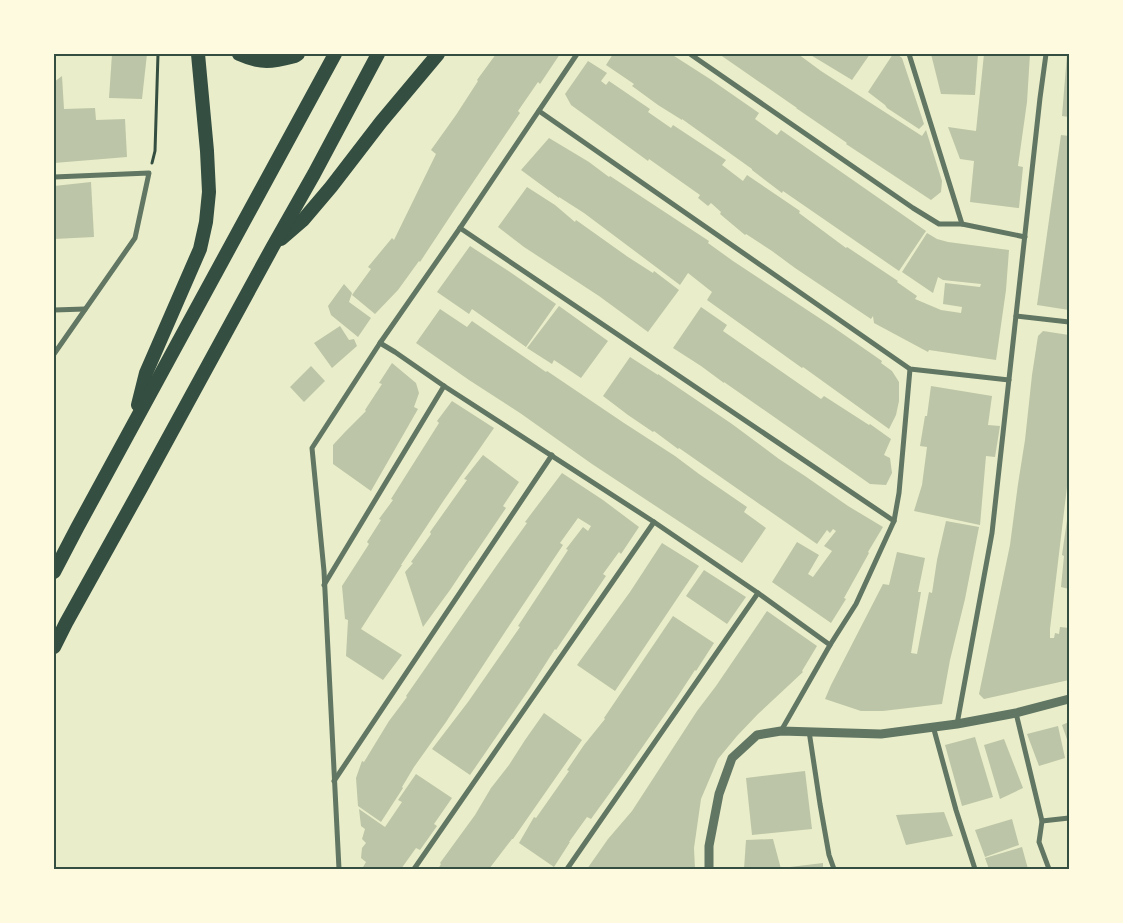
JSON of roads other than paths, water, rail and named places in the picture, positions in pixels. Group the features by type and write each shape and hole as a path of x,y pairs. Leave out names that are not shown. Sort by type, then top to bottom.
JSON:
{"highway":[{"path":"136,420 146,373 200,249 206,222 209,192 208,159 198,54"},
{"path":"239,54 252,60 272,62 298,54"},
{"path":"54,572 76,528 335,54"},
{"path":"54,647 378,54"},
{"path":"272,248 303,220 331,188 381,122 438,54"}],"street":[{"path":"339,869 324,585 312,448 380,343 577,54"},
{"path":"690,54 939,224 962,224 1025,237"},
{"path":"909,54 962,224"},
{"path":"957,724 992,533 1046,54"},
{"path":"539,111 910,369 1009,380"},
{"path":"54,177 149,173 135,238 54,354"},
{"path":"460,228 894,521"},
{"path":"54,310 85,309"},
{"path":"1016,316 1069,322"},
{"path":"380,343 654,522 830,645"},
{"path":"781,731 830,645 856,604 894,521 899,493 910,369"},
{"path":"324,585 444,386"},
{"path":"334,782 552,455"},
{"path":"414,869 654,522"},
{"path":"567,869 758,593"},
{"path":"709,869 708,846 719,794 732,758 757,735 781,731 881,734 957,724 1016,713 1069,699"},
{"path":"1016,713 1042,821 1039,842 1050,869"},
{"path":"933,726 956,810 975,869"},
{"path":"809,732 821,812 829,855 834,869"},
{"path":"1042,821 1069,818"}]}
